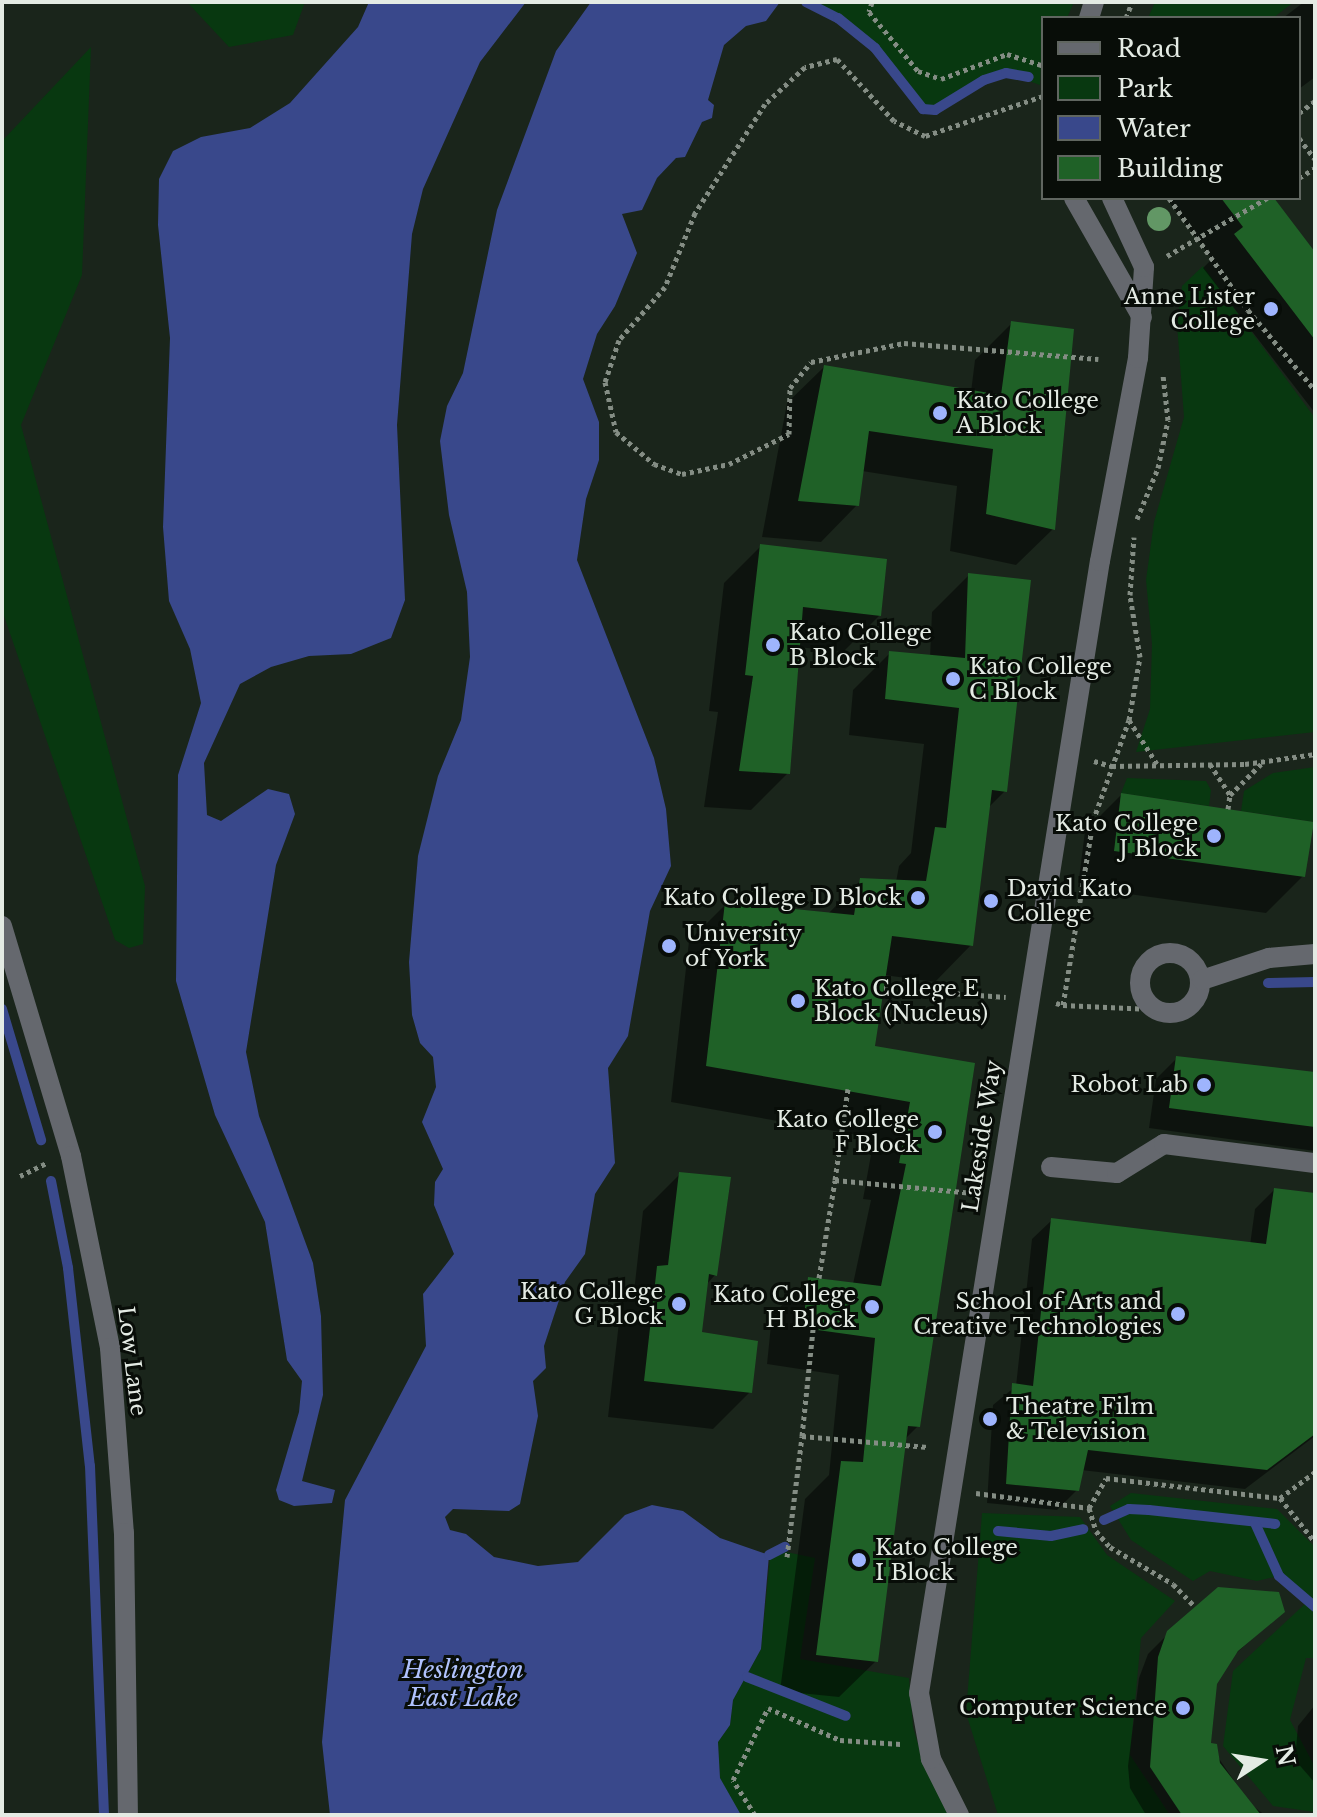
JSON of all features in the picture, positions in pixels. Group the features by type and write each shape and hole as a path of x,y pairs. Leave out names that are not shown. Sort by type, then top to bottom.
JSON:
{"street":[{"path":"1075,200 1142,317"},
{"name":"Lakeside Way","path":"959,1815 931,1759 919,1693 949,1487 1142,317 1144,267 1113,200"},
{"name":"Low Lane","path":"2,926 71,1156 110,1348 124,1533 128,1815"},
{"path":"1167,951 1190,958 1202,980 1195,1003 1175,1015 1151,1009 1139,987 1145,964 1167,951"},
{"path":"1202,980 1269,958 1315,954"},
{"path":"1051,1167 1117,1173 1164,1144 1315,1163"}],"path":[{"path":"872,2 869,12 918,71 941,79 1007,54 1041,65"},
{"path":"1041,97 925,136 894,121 837,59 805,67 765,104 695,213 665,287 619,340 605,382 616,432 654,464 682,474 729,464 789,434 790,388 811,362 904,343 1098,359"},
{"path":"1301,141 1315,159"},
{"path":"1170,200 1248,310 1315,390"},
{"path":"1161,259 1200,240 1264,200"},
{"path":"1063,1005 1093,821 1129,720 1140,657 1130,595 1135,524 1158,468 1168,420 1163,371"},
{"path":"1129,720 1158,765"},
{"path":"1112,766 1263,762 1315,754"},
{"path":"1228,809 1230,795 1263,762"},
{"path":"1209,764 1230,795"},
{"path":"884,988 1029,998 1063,1005 1151,1009"},
{"path":"819,1278 848,1089"},
{"path":"835,1180 973,1193"},
{"path":"787,1557 813,1329"},
{"path":"802,1436 928,1447"},
{"path":"1193,1605 1173,1584 1110,1547 1096,1531 1089,1508 1106,1478 1280,1498 1315,1472"},
{"path":"949,1487 1089,1508"},
{"path":"1280,1498 1315,1542"},
{"path":"755,1815 733,1780 768,1708 840,1740 893,1747 924,1728"}],"green space":[{"path":"187,2 305,2 293,35 229,47"},
{"path":"806,2 1074,2 1068,16 1041,16 1040,85 1006,73 984,80 935,110 923,109 911,98 875,48 838,18"},
{"path":"1155,2 1294,2 1276,16 1149,16"},
{"path":"91,47 82,275 21,425 145,886 143,944 129,948 115,940 2,610 2,141"},
{"path":"1203,266 1315,418 1315,732 1136,752 1150,709 1152,644 1146,580 1154,522 1184,417 1177,324 1182,286"},
{"path":"1315,767 1315,822 1241,811 1244,791 1273,773"},
{"path":"1127,778 1206,781 1211,790 1209,806 1121,793"},
{"path":"1131,1493 1277,1509 1315,1547 1315,1658 1306,1658 1290,1720 1315,1767 1315,1812 1273,1806 1223,1746 1233,1671 1308,1601 1279,1576 1257,1581 1210,1571 1193,1581 1131,1540 1110,1506"},
{"path":"982,1513 1080,1517 1107,1555 1175,1601 1141,1638 1130,1755 1170,1815 998,1815 966,1713"},
{"path":"786,1552 815,1558 800,1659 909,1678 913,1727 923,1761 953,1815 741,1815 734,1807 720,1778 718,1742 730,1725 733,1700 761,1649 770,1558"}],"water":[{"path":"369,2 526,2 480,62 423,189 412,234 397,425 405,600 391,638 351,654 309,656 271,667 240,684 204,763 207,815 221,821 268,789 289,794 295,814 276,865 246,1052 259,1116 313,1263 321,1316 323,1395 302,1481 335,1490 332,1503 294,1506 279,1500 276,1490 299,1412 302,1381 287,1360 265,1222 215,1115 176,981 178,775 201,703 190,649 169,601 163,527 170,338 158,225 159,179 173,151 201,137 250,128 290,103 358,27"},
{"name":"Heslington East Lake","path":"591,2 780,2 766,21 746,26 724,45 708,100 714,105 712,118 702,122 685,157 676,158 657,178 642,210 622,214 637,253 615,306 597,334 583,379 599,422 599,460 586,499 577,560 654,758 666,809 671,866 650,911 628,1036 608,1068 615,1163 595,1194 585,1254 565,1282 544,1346 546,1368 533,1381 538,1416 520,1504 509,1511 453,1509 445,1517 450,1530 466,1534 494,1557 538,1566 578,1562 625,1515 652,1505 683,1511 720,1538 769,1555 761,1649 733,1700 730,1725 718,1742 720,1778 741,1815 330,1815 322,1742 345,1500 426,1346 423,1294 454,1254 434,1205 435,1182 443,1169 422,1122 436,1087 433,1057 420,1043 412,1015 409,962 418,856 438,776 461,720 470,657 467,592 449,515 440,441 447,406 463,373 497,210 556,51"}],"building":[{"path":"1223,200 1276,200 1315,252 1315,340 1234,234 1243,227"},
{"name":"Kato College A Block","path":"1011,321 1074,329 1055,530 986,514 993,449 869,431 859,506 798,501 824,365 1001,395"},
{"name":"Kato College B Block","path":"760,544 887,559 881,616 803,607 790,774 739,771 753,676 745,675"},
{"path":"968,573 1031,580 1007,792 992,790 973,946 892,936 875,1046 975,1063 920,1427 908,1426 878,1662 816,1655 841,1461 863,1462 875,1338 803,1328 808,1277 881,1286 906,1164 899,1163 910,1102 706,1066 725,902 854,915 860,878 926,881 935,827 946,828 959,708 885,699 889,651 965,658"},
{"name":"Kato College J Block","path":"1121,793 1314,822 1305,877 1114,851"},
{"path":"1176,1056 1315,1072 1315,1127 1169,1108"},
{"name":"Kato College G Block","path":"679,1172 731,1177 717,1276 709,1274 702,1332 758,1341 752,1393 644,1381 657,1266 668,1265"},
{"name":"School of Arts and Creative Technologies","path":"1274,1188 1315,1193 1315,1434 1267,1470 1088,1450 1079,1491 1006,1484 1012,1383 1033,1386 1051,1218 1266,1244"},
{"name":"Computer Science","path":"1218,1587 1279,1592 1285,1612 1238,1651 1217,1684 1211,1743 1217,1744 1220,1763 1261,1815 1182,1815 1150,1767 1158,1657 1167,1631"}],"waterway":[{"path":"806,2 838,18 875,48 923,109 935,110 984,80 1006,73 1029,77"},
{"path":"1268,983 1315,982"},
{"path":"2,1009 41,1140"},
{"path":"51,1181 68,1268 90,1466 104,1815"},
{"path":"1104,1520 1129,1509 1275,1524"},
{"path":"1255,1523 1279,1576 1315,1607"},
{"path":"998,1531 1051,1536 1083,1529"},
{"path":"769,1555 785,1547"},
{"path":"747,1677 846,1716"}],"place":[{"name":"Anne Lister College","path":"1271,309"},
{"name":"Kato College A Block","path":"940,413"},
{"name":"Kato College B Block","path":"773,645"},
{"name":"Kato College C Block","path":"953,679"},
{"name":"Kato College J Block","path":"1214,836"},
{"name":"Kato College D Block","path":"918,898"},
{"name":"David Kato College","path":"991,901"},
{"name":"University of York","path":"669,946"},
{"name":"Kato College E Block (Nucleus)","path":"798,1001"},
{"name":"Robot Lab","path":"1204,1085"},
{"name":"Kato College F Block","path":"935,1132"},
{"name":"Kato College G Block","path":"679,1304"},
{"name":"Kato College H Block","path":"872,1307"},
{"name":"School of Arts and Creative Technologies","path":"1178,1314"},
{"name":"Theatre Film & Television","path":"990,1419"},
{"name":"Kato College I Block","path":"859,1560"},
{"name":"Computer Science","path":"1183,1708"}]}
